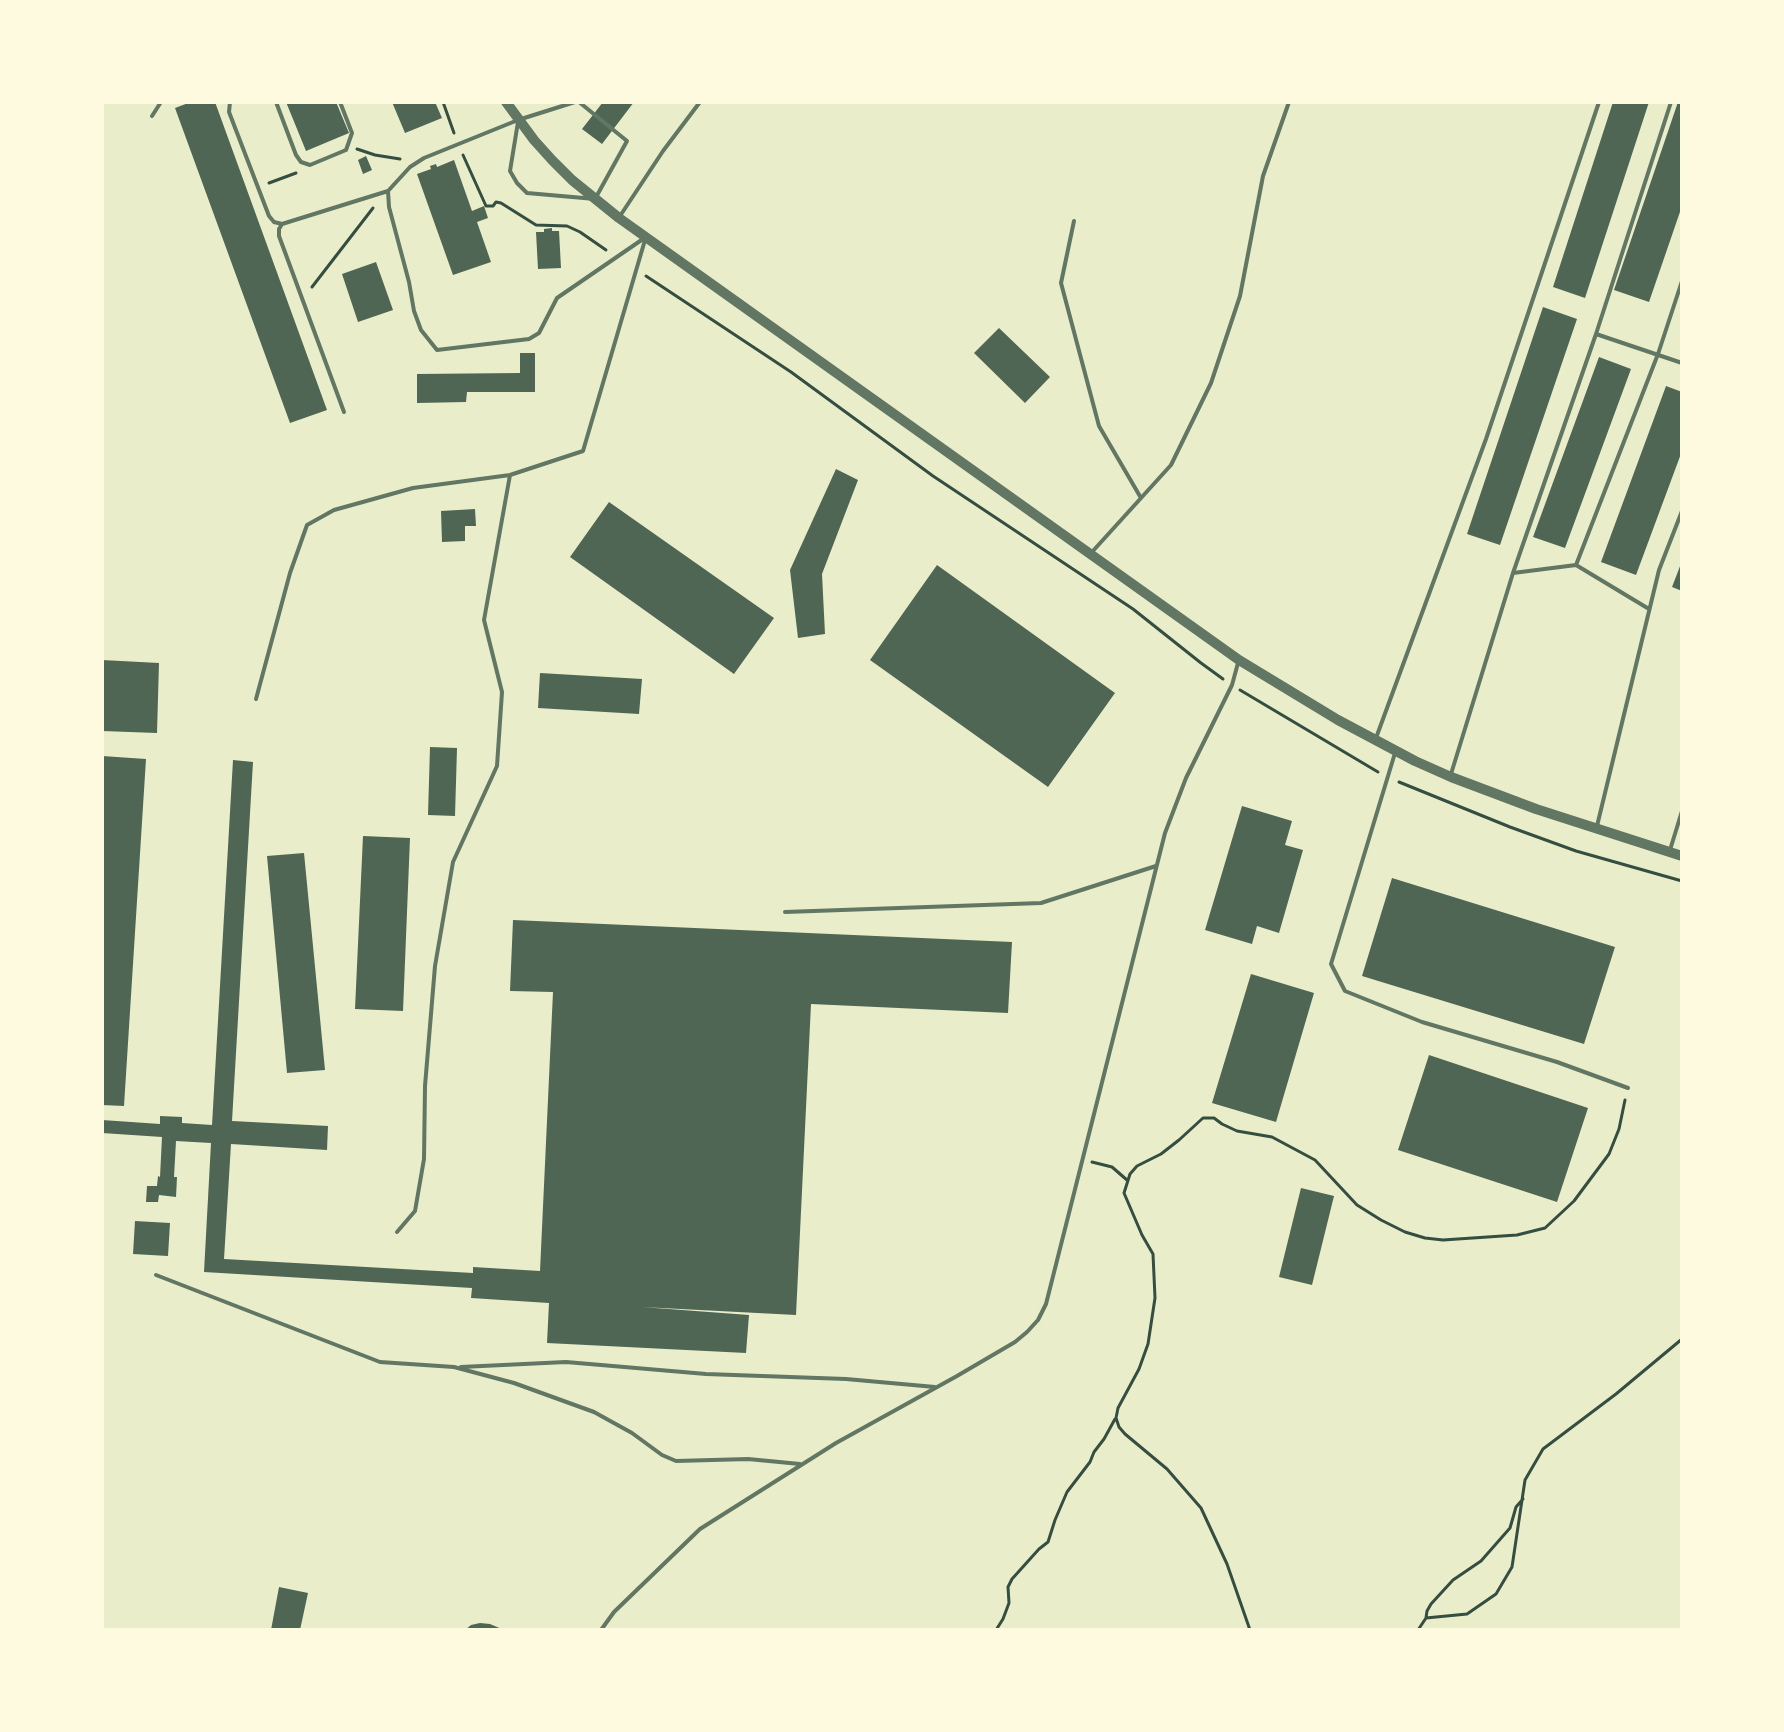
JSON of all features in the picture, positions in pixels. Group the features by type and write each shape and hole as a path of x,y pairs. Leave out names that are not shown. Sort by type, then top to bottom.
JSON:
{"street":[{"path":"506,102 552,160 645,238 1239,660 1302,700 1451,777 1536,809 1682,856"}],"lane":[{"path":"152,116 161,102"},
{"path":"230,102 229,112 257,188 270,218 282,224 379,195 388,191 415,163 518,120 577,102 627,141 595,199 527,193 510,171 518,120"},
{"path":"276,102 296,155 301,162 310,165 346,150 352,136 340,102"},
{"path":"619,218 700,102"},
{"path":"1091,554 1171,465 1211,383 1240,296 1263,176 1289,102"},
{"path":"1375,740 1486,439 1599,102"},
{"path":"1451,777 1513,573 1596,334 1671,102"},
{"path":"388,191 389,207 414,311 421,330 437,350 529,339 539,333 557,298 645,238"},
{"path":"1074,221 1061,283 1099,426 1141,498"},
{"path":"282,224 279,236 344,412"},
{"path":"256,699 290,573 307,525 334,510 413,488 510,475 583,451 645,238"},
{"path":"1576,565 1658,354 1682,281"},
{"path":"1596,334 1682,363"},
{"path":"397,1232 415,1211 424,1159 425,1086 435,966 453,862 497,766 502,692 484,620 510,475"},
{"path":"1597,829 1659,570 1682,511"},
{"path":"1513,573 1576,565 1649,610"},
{"path":"601,1630 614,1612 700,1529 836,1443 1015,1342 1038,1320 1046,1304 1165,833 1186,778 1232,685 1239,660"},
{"path":"1396,751 1331,964 1345,991 1422,1022 1557,1062 1628,1088"},
{"path":"1669,852 1682,811"},
{"path":"785,912 1041,903 1157,866"},
{"path":"156,1275 380,1362 454,1367 566,1362 706,1374 846,1379 937,1387"},
{"path":"454,1367 514,1383 594,1412 676,1461 748,1459 802,1464"}],"path":[{"path":"443,102 484,204 488,207 496,202 501,203"},
{"path":"346,150 360,149 415,163"},
{"path":"257,188 310,165"},
{"path":"303,300 371,212 379,195"},
{"path":"996,1630 1009,1603 1008,1587 1012,1579 1048,1542 1067,1492 1090,1462 1116,1418 1148,1344 1155,1298 1153,1254 1124,1193 1127,1180 1137,1166 1161,1154 1203,1118 1214,1118 1237,1131 1272,1137 1315,1160 1357,1205 1405,1232 1443,1240 1517,1235 1545,1228 1588,1183 1609,1154 1619,1129 1628,1088"},
{"path":"1093,1162 1112,1167 1127,1180"},
{"path":"1426,1618 1467,1614 1496,1594 1512,1567 1525,1480 1543,1449 1682,1339"},
{"path":"1116,1418 1125,1434 1167,1469 1201,1508 1227,1564 1250,1630"},
{"path":"1418,1630 1431,1604 1453,1580 1481,1561 1510,1528 1516,1507 1523,1499"}],"building":[{"path":"191,102 215,102 327,410 290,423 175,108"},
{"path":"286,102 336,102 349,133 306,151"},
{"path":"392,102 435,102 442,118 405,133"},
{"path":"603,102 634,102 602,144 582,129"},
{"path":"1613,102 1649,102 1585,298 1553,287"},
{"path":"1678,102 1682,102 1682,206 1649,302 1614,290"},
{"path":"366,156 372,170 363,174 358,160"},
{"path":"454,160 472,211 484,206 488,218 477,222 491,262 453,275 417,174 431,169 430,166 436,164 437,167"},
{"path":"552,228 552,231 559,231 561,268 538,269 536,232"},
{"path":"376,262 393,310 358,322 342,274"},
{"path":"1543,307 1577,319 1500,545 1467,534"},
{"path":"999,328 1050,377 1025,403 974,353"},
{"path":"520,353 535,353 535,392 467,392 466,402 417,403 417,374 520,373"},
{"path":"1599,357 1631,369 1565,548 1533,537"},
{"path":"1666,386 1682,392 1682,451 1636,575 1601,562"},
{"path":"836,469 858,480 822,574 825,634 798,638 790,570"},
{"path":"609,502 774,618 734,674 570,557"},
{"path":"475,509 476,526 465,526 465,541 442,542 441,511"},
{"path":"1682,561 1682,591 1672,587"},
{"path":"937,565 1115,693 1048,787 870,660"},
{"path":"102,660 159,663 157,733 102,731"},
{"path":"540,673 642,679 639,714 538,708"},
{"path":"430,747 457,748 455,816 428,815"},
{"path":"102,756 146,759 124,1106 102,1105"},
{"path":"233,760 253,762 232,1121 328,1126 327,1150 231,1144 224,1259 473,1273 473,1267 540,1271 553,992 510,991 513,920 1012,942 1008,1013 811,1004 796,1315 642,1307 749,1315 746,1353 547,1343 549,1303 471,1298 472,1288 204,1272 211,1143 176,1141 176,1197 159,1195 158,1202 146,1202 147,1186 157,1186 160,1177 162,1137 102,1133 102,1120 160,1124 160,1116 182,1117 182,1123 212,1125"},
{"path":"1242,806 1292,821 1285,845 1303,850 1279,933 1257,926 1252,944 1205,930"},
{"path":"363,836 410,838 403,1011 355,1009"},
{"path":"304,853 325,1070 287,1073 267,856"},
{"path":"1392,878 1615,947 1584,1044 1362,976"},
{"path":"1251,974 1314,993 1276,1122 1212,1103"},
{"path":"1429,1055 1588,1108 1557,1202 1398,1150"},
{"path":"1301,1188 1334,1196 1312,1285 1279,1277"},
{"path":"135,1221 170,1223 168,1256 133,1254"},
{"path":"279,1587 308,1593 300,1630 271,1630"},
{"path":"480,1623 490,1624 504,1630 465,1630"}]}
